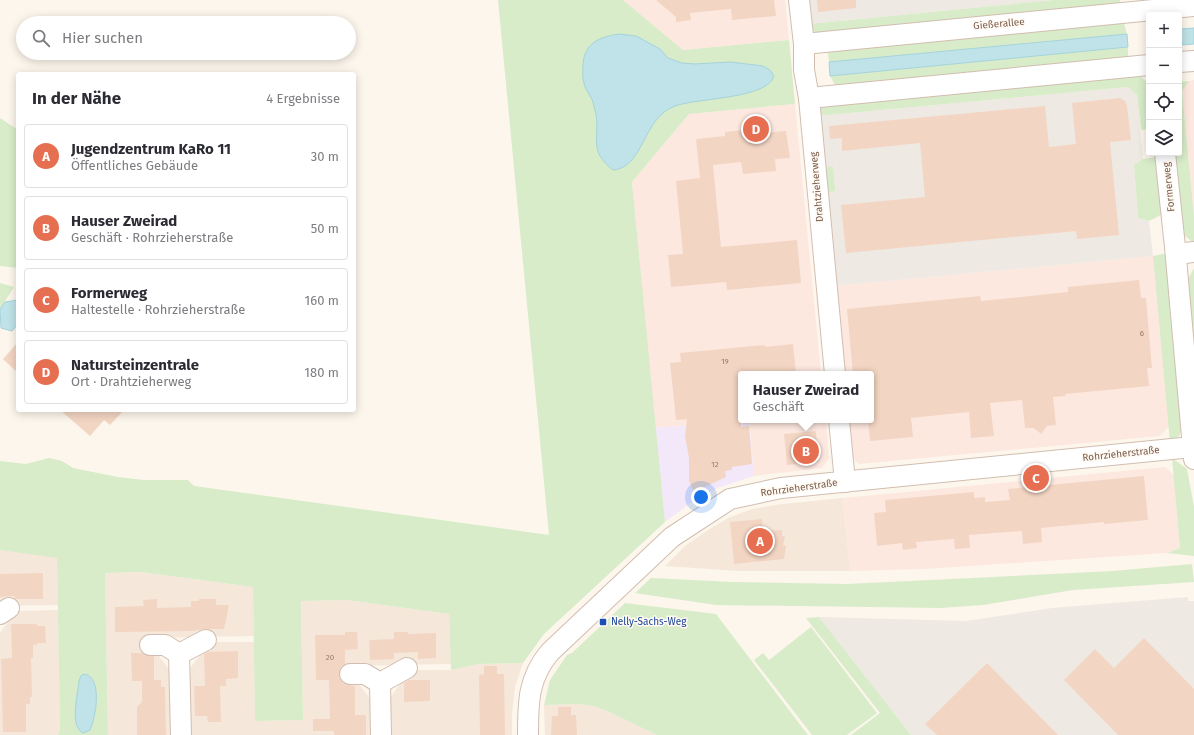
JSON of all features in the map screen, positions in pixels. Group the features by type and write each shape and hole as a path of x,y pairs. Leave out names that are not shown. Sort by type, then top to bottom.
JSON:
{"street":[{"name":"Drahtzieherweg","path":"799,0 804,44 804,70 809,98 835,371"},
{"name":"Gießerallee","path":"804,44 1151,8 1194,6"},
{"path":"1182,62 1194,60"},
{"path":"809,98 1146,65"},
{"name":"Formerweg","path":"1166,156 1185,253 1193,453"},
{"path":"839,423 845,482"},
{"name":"Rohrzieherstraße","path":"528,735 528,704 531,687 535,673 545,658 559,643 672,537 730,499 781,488 1193,453"},
{"path":"179,654 206,640"},
{"path":"150,645 165,645 179,654"},
{"path":"179,654 181,735"},
{"path":"380,683 406,668"},
{"path":"350,674 365,674 380,683"},
{"path":"380,683 381,735"}],"shaded area":[{"path":"623,0 785,0 789,40 683,50"},
{"path":"806,0 1054,0 809,24"},
{"path":"1194,80 1194,216 1182,90 1189,81"},
{"path":"1128,87 1137,95 1143,159 1134,165 1138,218 1149,221 1153,256 834,286 825,190 834,167 825,168 818,116"},
{"path":"795,104 821,371 738,371 738,420 655,428 632,182 689,114"},
{"path":"1153,256 1169,426 1160,436 859,464 850,456 847,423 874,423 874,371 842,371 834,286"},
{"path":"738,421 738,423 749,423 754,476 717,488 693,501 665,522 655,428"},
{"path":"749,423 826,423 829,458 822,468 754,476"},
{"path":"1165,467 1174,475 1180,548 1167,553 924,569 850,571 843,498"},
{"path":"843,498 850,571 738,571 665,566 685,546 730,517 752,509 782,504"},
{"path":"0,550 57,557 58,605 0,606"},
{"path":"141,572 253,587 254,636 145,638 172,673 173,735 108,735 105,573"},
{"path":"1188,597 1188,601 1194,601 1194,735 911,735 819,617 966,621 1052,608"},
{"path":"347,600 449,614 451,664 345,666 372,701 373,735 189,735 187,672 204,650 207,642 254,642 255,721 303,720 301,601"},
{"path":"58,610 60,730 58,735 0,735 0,633 11,618 14,618 14,611"},
{"path":"523,663 515,687 512,714 512,735 389,735 388,701 404,678 407,670 451,670 479,664"},
{"path":"578,704 593,706 607,711 657,735 545,735 544,705"}],"green space":[{"path":"498,0 623,0 683,50 789,40 795,104 689,114 632,182 665,522 544,634 523,663 479,664 451,670 449,614 347,600 301,601 303,720 255,721 253,587 141,572 105,573 108,735 58,735 60,730 57,558 0,550 0,461 26,464 49,458 62,461 73,468 118,477 144,480 188,480 194,486 549,535"},
{"path":"1054,0 1120,0 1121,8 818,37 809,24"},
{"path":"1122,16 1127,34 829,62 827,46"},
{"path":"1128,47 1128,62 839,92 830,76"},
{"path":"1140,76 1146,81 1146,129 1141,130 1137,95 1128,87 818,116 817,108 822,104"},
{"path":"1189,81 1182,91 1182,84 1182,82"},
{"path":"1182,91 1194,216 1194,243 1180,232 1172,156 1182,156"},
{"path":"0,118 16,129 16,268 0,266"},
{"path":"1158,157 1163,214 1149,221 1138,218 1134,165 1143,159"},
{"path":"833,166 835,191 828,192 825,190 825,168"},
{"path":"1167,253 1184,424 1179,436 1170,443 1153,256"},
{"path":"1194,268 1194,378 1185,285"},
{"path":"0,283 14,287 0,309"},
{"path":"1172,458 1187,469 1194,507 1194,556 1167,553 1180,548"},
{"path":"1192,564 1194,582 1073,590 983,605 940,608 716,605 635,593 651,578 734,582 847,584 1113,571"},
{"path":"625,603 716,614 808,735 657,735 607,711 593,706 578,704 544,705 550,680 567,655 572,653"},
{"path":"819,617 911,735 851,735 880,713 806,618"},
{"path":"811,627 877,713 847,735 812,735 754,660 763,653 769,660"}],"water":[{"path":"1194,28 1194,44 1182,45 1182,29"},
{"path":"619,34 636,36 660,49 668,58 682,63 694,64 731,62 763,66 770,70 774,76 769,84 759,89 730,97 685,103 664,112 649,131 638,152 631,161 623,167 613,170 605,163 598,150 596,114 593,102 583,81 583,64 584,57 590,46 600,39"},
{"path":"1127,34 1128,47 830,76 829,62"},
{"path":"16,300 16,326 12,331 1,328 0,309 5,302"},
{"path":"84,674 90,677 94,682 96,690 96,707 90,730 83,733 76,724 75,709 79,681 81,676"}],"building":[{"path":"656,0 774,0 776,16 732,20 731,9 690,13 691,20 676,22 676,17"},
{"path":"817,0 856,0 856,8 818,12"},
{"path":"1120,98 1125,101 1127,106 1131,140 1110,142 1119,235 1077,239 1076,231 846,253 841,205 925,197 920,143 842,151 842,138 830,139 829,126 1045,106 1049,147 1076,144 1072,103"},
{"path":"761,128 761,133 786,131 790,158 775,159 776,171 743,174 741,162 713,165 721,247 797,240 801,283 727,290 726,282 671,287 668,255 683,254 676,181 700,178 696,139 725,136 725,132"},
{"path":"1139,280 1141,298 1146,298 1152,368 1147,368 1149,386 1065,394 1066,396 1053,397 1056,425 1047,426 1041,434 1034,428 1025,428 1022,400 990,403 994,436 971,438 969,412 911,418 913,437 870,441 868,423 874,423 874,371 853,371 847,309 980,296 981,301 1068,292 1068,287"},
{"path":"16,344 16,371 3,359"},
{"path":"793,344 796,371 738,371 738,423 741,423 741,427 749,426 752,464 732,467 732,470 725,471 726,477 694,492 689,481 689,458 685,436 687,419 676,420 670,363 681,362 680,353 765,345 765,347"},
{"path":"62,412 122,412 110,425 104,420 90,436"},
{"path":"816,431 818,462 787,465 784,434"},
{"path":"1144,476 1148,520 1104,524 1104,522 1041,528 1042,542 1023,544 1022,531 969,535 970,548 955,549 954,539 916,542 917,548 903,550 902,543 877,546 874,513 886,512 885,500 974,492 974,498 985,497 985,502 1010,500 1008,489"},
{"path":"762,519 763,531 782,530 782,536 785,536 783,545 786,546 784,559 734,564 730,522"},
{"path":"43,573 43,599 16,599 14,596 0,597 0,574"},
{"path":"157,599 157,608 191,607 191,601 199,601 199,599 216,599 216,605 229,605 224,629 115,632 115,607 144,606 143,600"},
{"path":"11,624 37,624 37,626 45,626 46,643 37,643 37,645 33,645 33,658 31,658 32,697 30,697 30,704 26,704 26,732 3,732 1,659 12,658"},
{"path":"345,632 357,632 358,649 345,650 345,664 340,668 340,679 344,684 355,686 355,715 366,715 366,735 334,735 334,731 313,731 313,719 330,719 329,680 316,680 315,635 345,635"},
{"path":"394,632 408,632 408,634 436,633 436,658 418,659 418,652 394,653 394,659 370,660 369,640 394,639"},
{"path":"1144,638 1194,689 1194,735 1118,735 1064,680 1095,649 1114,668"},
{"path":"238,651 238,678 226,679 226,686 220,686 221,722 208,722 207,716 195,716 194,686 205,686 204,654 208,652"},
{"path":"131,653 142,653 145,655 154,656 154,680 161,680 161,687 165,687 166,735 137,735 137,707 142,702 142,681 132,681"},
{"path":"987,663 1058,735 937,735 925,724"},
{"path":"484,666 497,666 497,674 504,674 505,735 480,735 479,675 484,674"},
{"path":"409,680 430,680 430,701 404,702 404,683"},
{"path":"558,707 571,707 571,715 576,715 577,735 551,735 552,716 558,716"}],"place":[{"name":"Natursteinzentrale","path":"756,129"},
{"name":"Hauser Zweirad","path":"806,451"},
{"name":"Formerweg","path":"1036,478"},
{"name":"Jugendzentrum KaRo 11","path":"760,541"},
{"name":"Nelly-Sachs-Weg","path":"603,622"}]}
